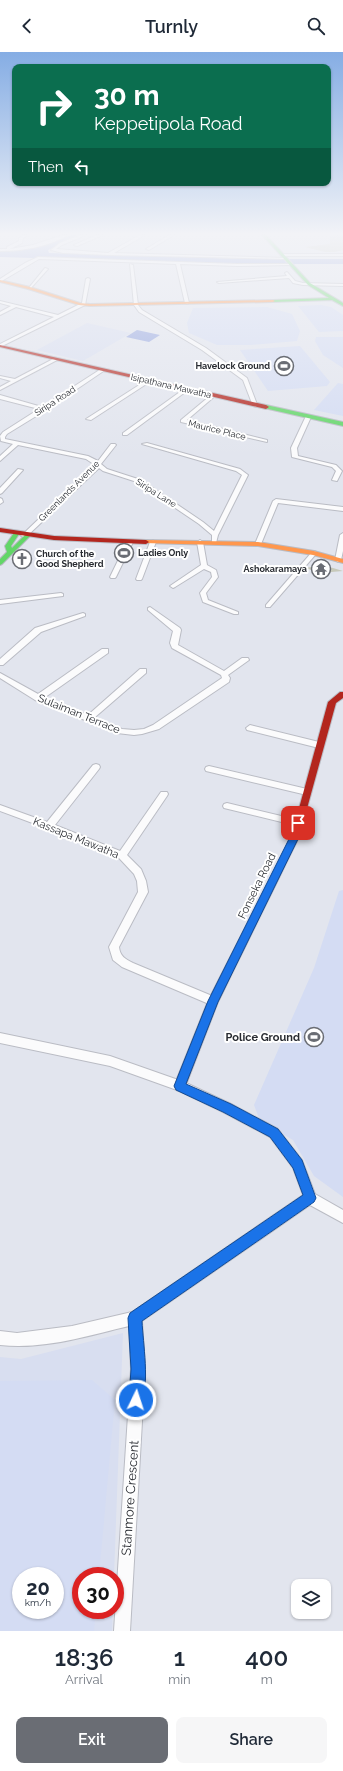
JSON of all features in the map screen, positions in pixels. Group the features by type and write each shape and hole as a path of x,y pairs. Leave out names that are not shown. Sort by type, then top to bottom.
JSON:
{"main road":[{"name":"Isipathana Mawatha","path":"0,346 256,406 343,424"},
{"path":"0,530 20,537"},
{"path":"0,535 81,541 130,542 200,542 214,538 314,553 340,561"},
{"path":"0,563 10,551 8,546 20,537"},
{"name":"Fonseka Road","path":"180,1086 213,1001 294,837 332,702 343,694"}],"street":[{"path":"0,314 10,309"},
{"path":"26,309 59,317"},
{"path":"0,346 75,309"},
{"path":"138,309 204,349 245,379 256,406"},
{"path":"0,389 57,359"},
{"name":"Siripa Road","path":"5,434 103,370"},
{"path":"0,377 15,381"},
{"path":"89,419 149,381"},
{"path":"125,434 186,390"},
{"name":"Maurice Place","path":"213,396 183,421 265,442"},
{"path":"0,397 44,408"},
{"path":"308,417 294,448 295,457 334,466 339,471 335,480"},
{"name":"Siripa Lane","path":"5,434 4,440 88,458 93,460 105,470 139,481 201,523 214,538"},
{"path":"0,458 17,443"},
{"path":"145,444 238,470 245,475 214,538"},
{"name":"Greenlands Avenue","path":"20,537 98,465 113,445"},
{"path":"0,492 20,470"},
{"path":"258,544 276,501 343,509"},
{"path":"340,561 343,535"},
{"path":"113,577 130,542"},
{"path":"139,580 153,542"},
{"path":"200,542 204,566"},
{"path":"268,606 314,553"},
{"path":"173,586 204,566"},
{"path":"204,566 214,571 215,577 203,593 205,601 236,613"},
{"path":"0,602 61,595"},
{"path":"150,609 177,630 174,643 175,646 224,674 245,660"},
{"path":"0,663 38,630 83,615"},
{"path":"38,698 105,651"},
{"path":"88,719 143,671"},
{"name":"Sulaiman Terrace","path":"0,675 38,698 88,719 120,731 133,734 144,732 156,727 226,680 224,674"},
{"path":"250,728 319,744"},
{"path":"49,826 96,767"},
{"path":"209,769 306,792"},
{"path":"122,856 164,794"},
{"path":"227,806 298,823"},
{"name":"Kassapa Mawatha","path":"0,808 122,856 131,863 143,882 143,892 114,947 115,955 120,962 213,1001"},
{"path":"0,1038 110,1062 180,1086 227,1108 274,1133 298,1164 310,1198 343,1217"},
{"path":"0,1338 17,1340 72,1333 135,1318 310,1198"},
{"name":"Stanmore Crescent","path":"122,1631 138,1369 135,1318"}],"shaded area":[{"path":"193,309 273,309 292,314 300,331 297,341 251,345 217,345 189,333 187,323"},
{"path":"300,309 334,309 343,315 343,331 319,332"},
{"path":"87,323 131,333 83,361 37,350"},
{"path":"316,337 343,337 343,368 323,355 315,341"},
{"name":"Havelock Ground","path":"300,346 330,382 327,386 268,391 240,350"},
{"path":"338,383 343,384 343,416 314,410"},
{"name":"Police Ground","path":"343,890 343,1197 314,1176 293,1140 260,1121 254,1105 314,968 339,891"},
{"path":"123,1333 114,1567 72,1567 72,1619 113,1619 112,1631 0,1631 0,1357 21,1359"},
{"path":"92,1380 115,1400 100,1567 72,1567 72,1619 95,1619 94,1631 0,1631 0,1381"}],"water":[{"path":"137,330 160,335 149,342 126,337"}],"building":[{"path":"320,565 343,571 320,573 306,568"}],"traffic: fast":[{"path":"266,407 343,424"},
{"path":"10,551 8,546 16,534"},
{"path":"0,563 27,536"}],"traffic: slow":[{"path":"146,542 258,544 314,553 343,561"},
{"path":"180,1086 213,1001 295,837 299,823"}],"traffic: jam":[{"path":"0,346 266,407"},
{"path":"0,530 18,534 54,538 91,541 146,542"},
{"path":"299,823 332,702 343,694"}],"place":[{"name":"Havelock Ground","path":"284,366"},
{"name":"Ladies Only","path":"124,553"},
{"name":"Church of the Good Shepherd","path":"22,559"},
{"name":"Ashokaramaya","path":"321,569"},
{"name":"Police Ground","path":"314,1037"}],"route":[{"path":"136,1400 138,1369 135,1318 310,1198 298,1164 274,1133 227,1108 180,1086 213,1001 294,837 298,823"}]}
